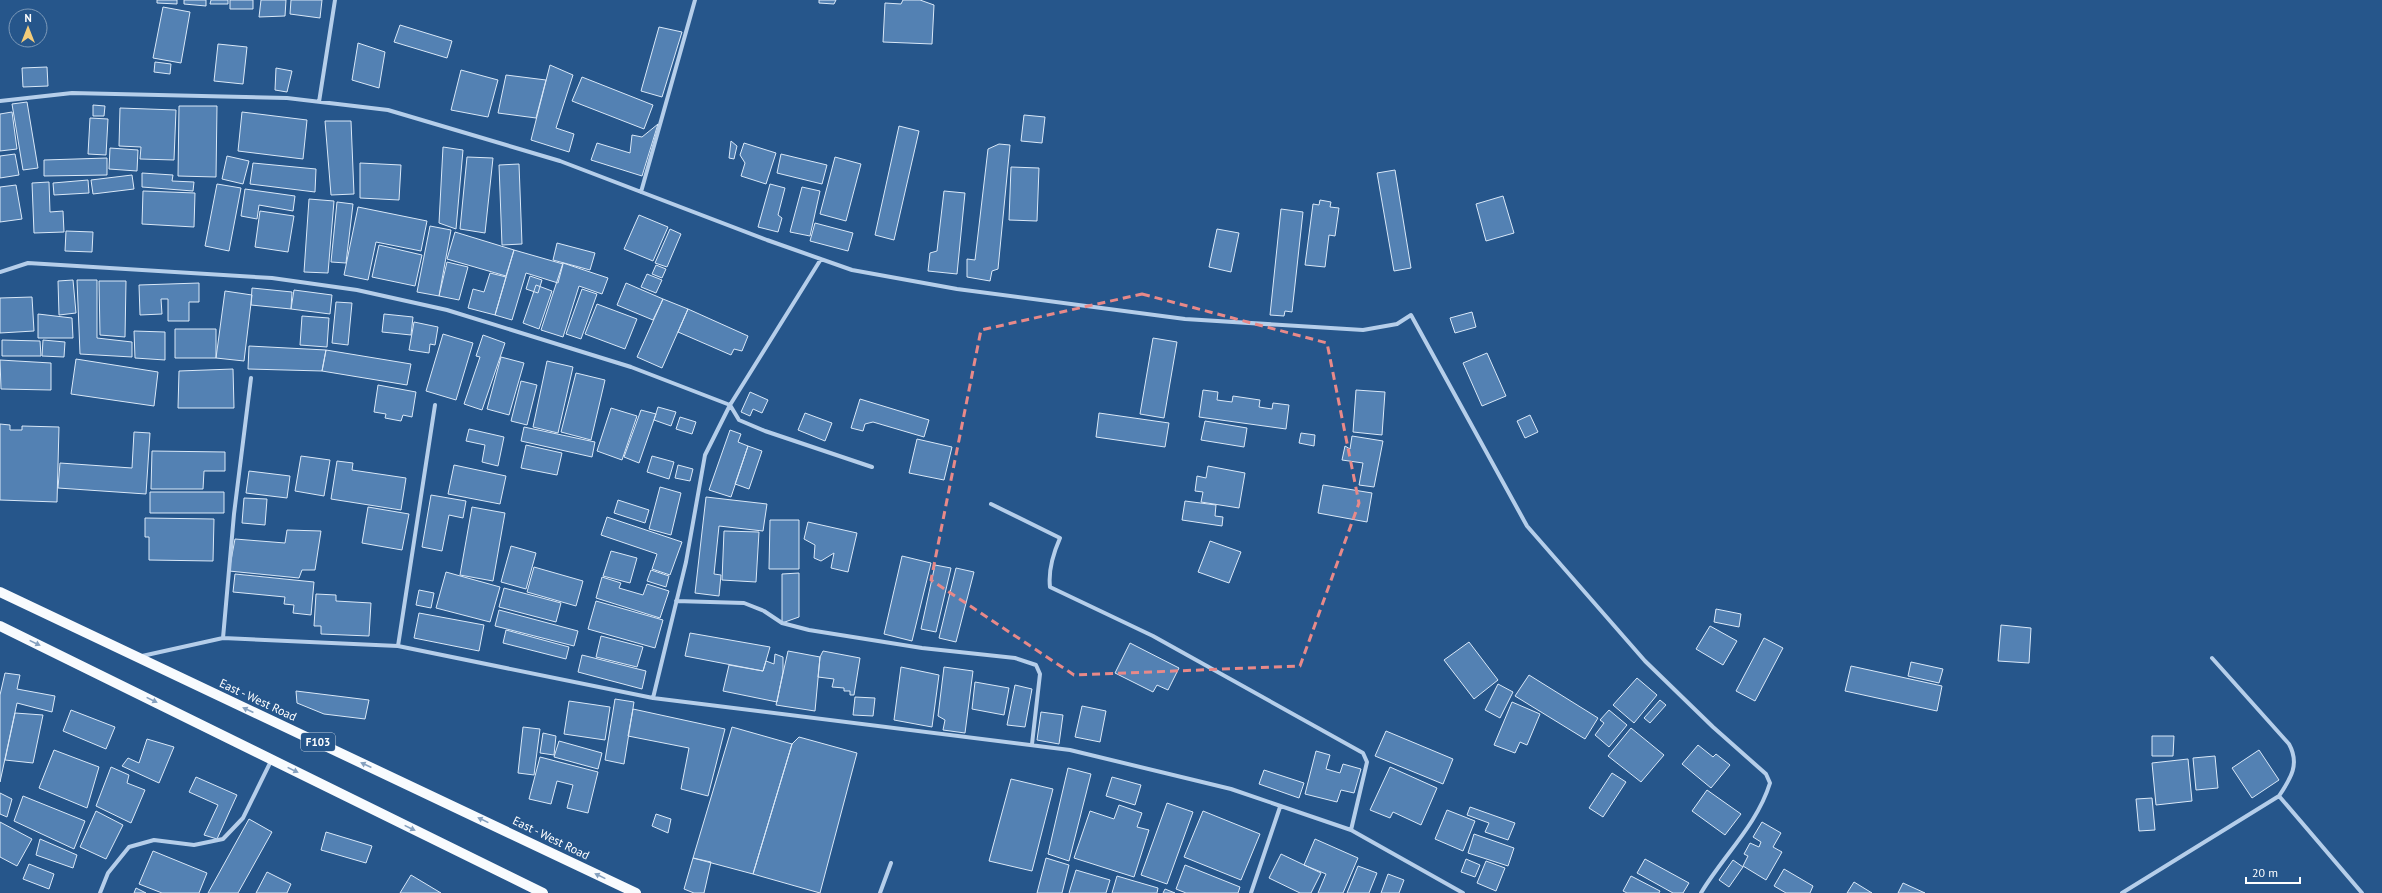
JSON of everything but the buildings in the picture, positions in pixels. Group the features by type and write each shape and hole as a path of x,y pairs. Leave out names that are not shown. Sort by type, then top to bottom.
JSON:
{"main road":[{"name":"East - West Road","path":"0,592 636,893"},
{"path":"1,627 543,893"}],"street":[{"path":"319,102 335,0"},
{"path":"641,192 695,0"},
{"path":"0,101 72,93 287,98 388,110 560,161 852,270 957,289 1185,319 1363,330 1397,324 1411,315 1528,526 1645,660 1713,727 1766,774 1770,783 1765,798 1747,829 1713,872 1701,893"},
{"path":"653,698 686,562 705,455 730,405 821,259"},
{"path":"0,272 28,263 272,278 357,290 447,310 630,367 730,405 739,420 872,467"},
{"path":"222,638 234,514 251,378"},
{"path":"398,646 435,405"},
{"path":"991,504 1060,538 1054,551 1048,576 1050,587 1153,636 1363,753 1367,762 1351,830"},
{"path":"676,601 744,603 764,610 782,623 808,630 922,648 1015,658 1036,665 1040,674 1032,744"},
{"path":"137,658 222,638 398,646 653,698 790,717 1032,744 1070,750 1231,789 1351,830 1463,893"},
{"path":"2122,893 2279,796 2293,776 2294,754 2289,744 2212,658"},
{"path":"100,893 108,873 128,847 154,840 194,845 222,839 243,818 271,760"},
{"path":"2279,796 2362,893"},
{"path":"1251,893 1280,807"},
{"path":"880,893 891,863"}],"highlighted area":[{"path":"1142,294 1327,343 1359,503 1300,666 1074,675 931,580 981,330"}]}
